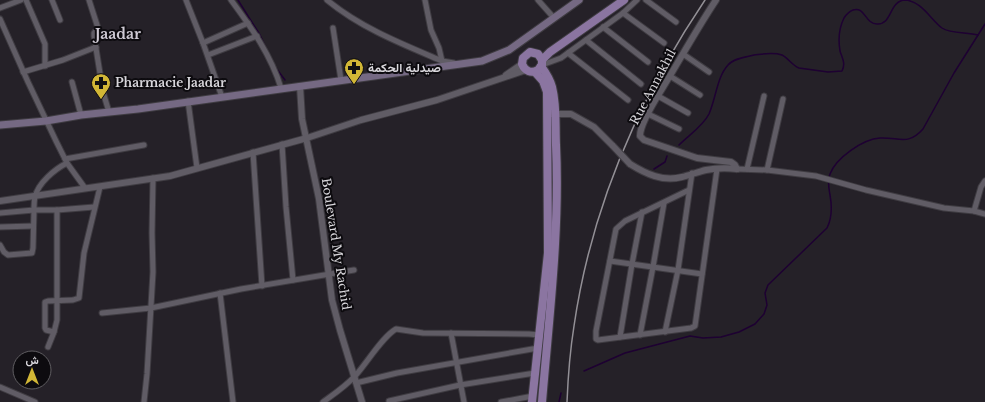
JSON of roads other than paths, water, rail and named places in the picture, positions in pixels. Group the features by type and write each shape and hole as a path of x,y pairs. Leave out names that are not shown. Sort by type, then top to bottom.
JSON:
{"main road":[{"path":"0,126 222,97 488,59 509,50 579,0"},
{"path":"615,0 547,48 536,53 527,53 523,58 524,67 530,72 540,66 550,52 624,0"},
{"path":"532,399 548,253 547,92 540,66 540,56 536,53"},
{"path":"540,66 550,79 557,114 555,131 557,170 554,254 542,402"}],"street":[{"path":"0,8 21,0"},
{"path":"26,0 45,44 45,66"},
{"path":"52,0 60,20"},
{"path":"89,0 98,28 94,33 103,92 109,112"},
{"path":"186,0 204,43 222,97"},
{"path":"231,0 257,36 272,64 281,88"},
{"path":"327,0 352,19 373,30 442,61 459,64"},
{"path":"425,0 431,30 439,48 442,61"},
{"path":"538,0 554,18"},
{"path":"540,66 561,58 623,13 637,0"},
{"path":"646,0 676,22"},
{"name":"Rue Annakhil","path":"716,0 658,96 648,114 640,132 640,136 642,139 697,158 731,162 737,169"},
{"path":"623,13 664,43"},
{"path":"0,19 23,72 66,161 85,188"},
{"path":"204,43 248,23"},
{"path":"603,27 648,62"},
{"path":"333,28 341,80"},
{"path":"208,55 257,36"},
{"path":"586,40 641,84"},
{"path":"23,72 63,60 96,47"},
{"path":"568,53 628,100"},
{"path":"683,54 709,72"},
{"path":"0,201 170,176 306,138 361,120 437,100 498,79 524,67"},
{"path":"670,76 700,94"},
{"path":"72,82 81,115"},
{"name":"Boulevard My Rachid","path":"300,86 302,119 319,199 328,274 334,308 362,402"},
{"path":"658,96 688,113"},
{"path":"747,169 764,96"},
{"path":"767,170 783,99"},
{"path":"188,101 197,168"},
{"path":"547,114 571,114 594,127 630,164 644,173 659,177 678,178 692,173 717,169 767,170 822,178 944,208 974,211 985,214"},
{"path":"648,114 680,130"},
{"path":"282,144 293,280"},
{"path":"0,245 4,252 8,255 31,254 33,248 35,196 50,174 66,161 144,145"},
{"path":"253,152 262,286"},
{"path":"689,190 642,212 625,221 616,228 595,337 598,340 665,332 695,326 717,169"},
{"path":"665,332 678,270 692,173"},
{"path":"144,402 151,308 153,178"},
{"path":"974,211 981,187 985,181"},
{"path":"54,332 44,328 45,302 57,300 76,300 79,298 84,253 100,187"},
{"path":"640,335 664,203"},
{"path":"0,213 94,207"},
{"path":"48,347 57,320 57,210"},
{"path":"620,337 642,212"},
{"path":"0,227 33,226"},
{"path":"610,261 702,274"},
{"path":"102,313 151,308 220,293 328,274 344,273 354,270"},
{"path":"220,293 233,402"},
{"path":"323,402 355,380 382,343 395,330 398,329 422,333 539,335"},
{"path":"451,333 464,402"},
{"path":"355,380 538,348"},
{"path":"389,401 460,385 535,373"},
{"path":"0,387 22,399 36,402"},
{"path":"501,402 532,399"}],"waterway":[{"path":"238,0 260,35 266,48"},
{"path":"679,145 700,126 709,114 721,75 733,61 754,55 775,54 784,56 799,68 828,72 842,71 844,63 839,47 840,30 844,18 853,10 860,10 870,21 877,24 885,21 899,2 904,0 910,1 921,7 942,28 954,32 978,35"},
{"path":"584,371 625,353 690,336 703,338 721,337 739,332 755,324 764,314 767,305 765,293 768,285 827,228 831,212 828,185 833,168 851,150 873,139 887,138 903,140 918,134 923,129 954,73 985,24"},
{"path":"276,68 285,80"},
{"path":"654,169 665,162 667,156"},
{"path":"559,402 561,393"}],"railway":[{"path":"567,402 571,345 582,282 592,239 606,197 621,156 639,115 681,37 705,0"}],"place":[{"name":"صيدلية الحكمة","path":"354,85"},
{"name":"Pharmacie Jaadar","path":"101,100"}],"district":[{"name":"Jaadar","path":"118,34"}]}
